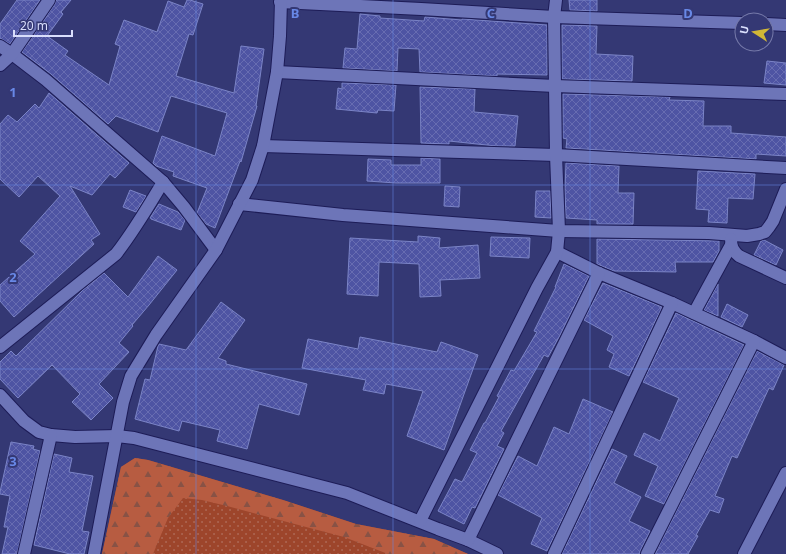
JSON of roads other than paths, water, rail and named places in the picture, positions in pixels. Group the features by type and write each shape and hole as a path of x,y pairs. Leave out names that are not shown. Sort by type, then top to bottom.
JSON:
{"street":[{"path":"0,65 12,54 49,0"},
{"path":"420,521 537,288 557,252 559,231 556,155 554,17 556,0"},
{"path":"94,554 123,402 131,376 156,335 216,250 252,180 264,146 277,72 281,1 554,17 734,23"},
{"path":"774,24 786,25"},
{"path":"0,46 46,80 163,182 216,250"},
{"path":"277,72 555,86 786,94"},
{"path":"264,146 556,155 786,168"},
{"path":"0,347 116,254 128,239 163,182"},
{"path":"239,204 343,215 559,231 709,233 731,240 765,232 773,221 786,189"},
{"path":"731,240 733,251 739,256 786,278"},
{"path":"694,313 731,240"},
{"path":"557,252 599,273 694,313 754,341 786,358"},
{"path":"468,540 599,273"},
{"path":"554,554 672,303"},
{"path":"647,554 754,341"},
{"path":"0,394 24,421 39,432 51,435 76,437 117,436 140,440 347,493 468,540 497,554"},
{"path":"24,554 51,435"},
{"path":"744,554 786,473"}]}
